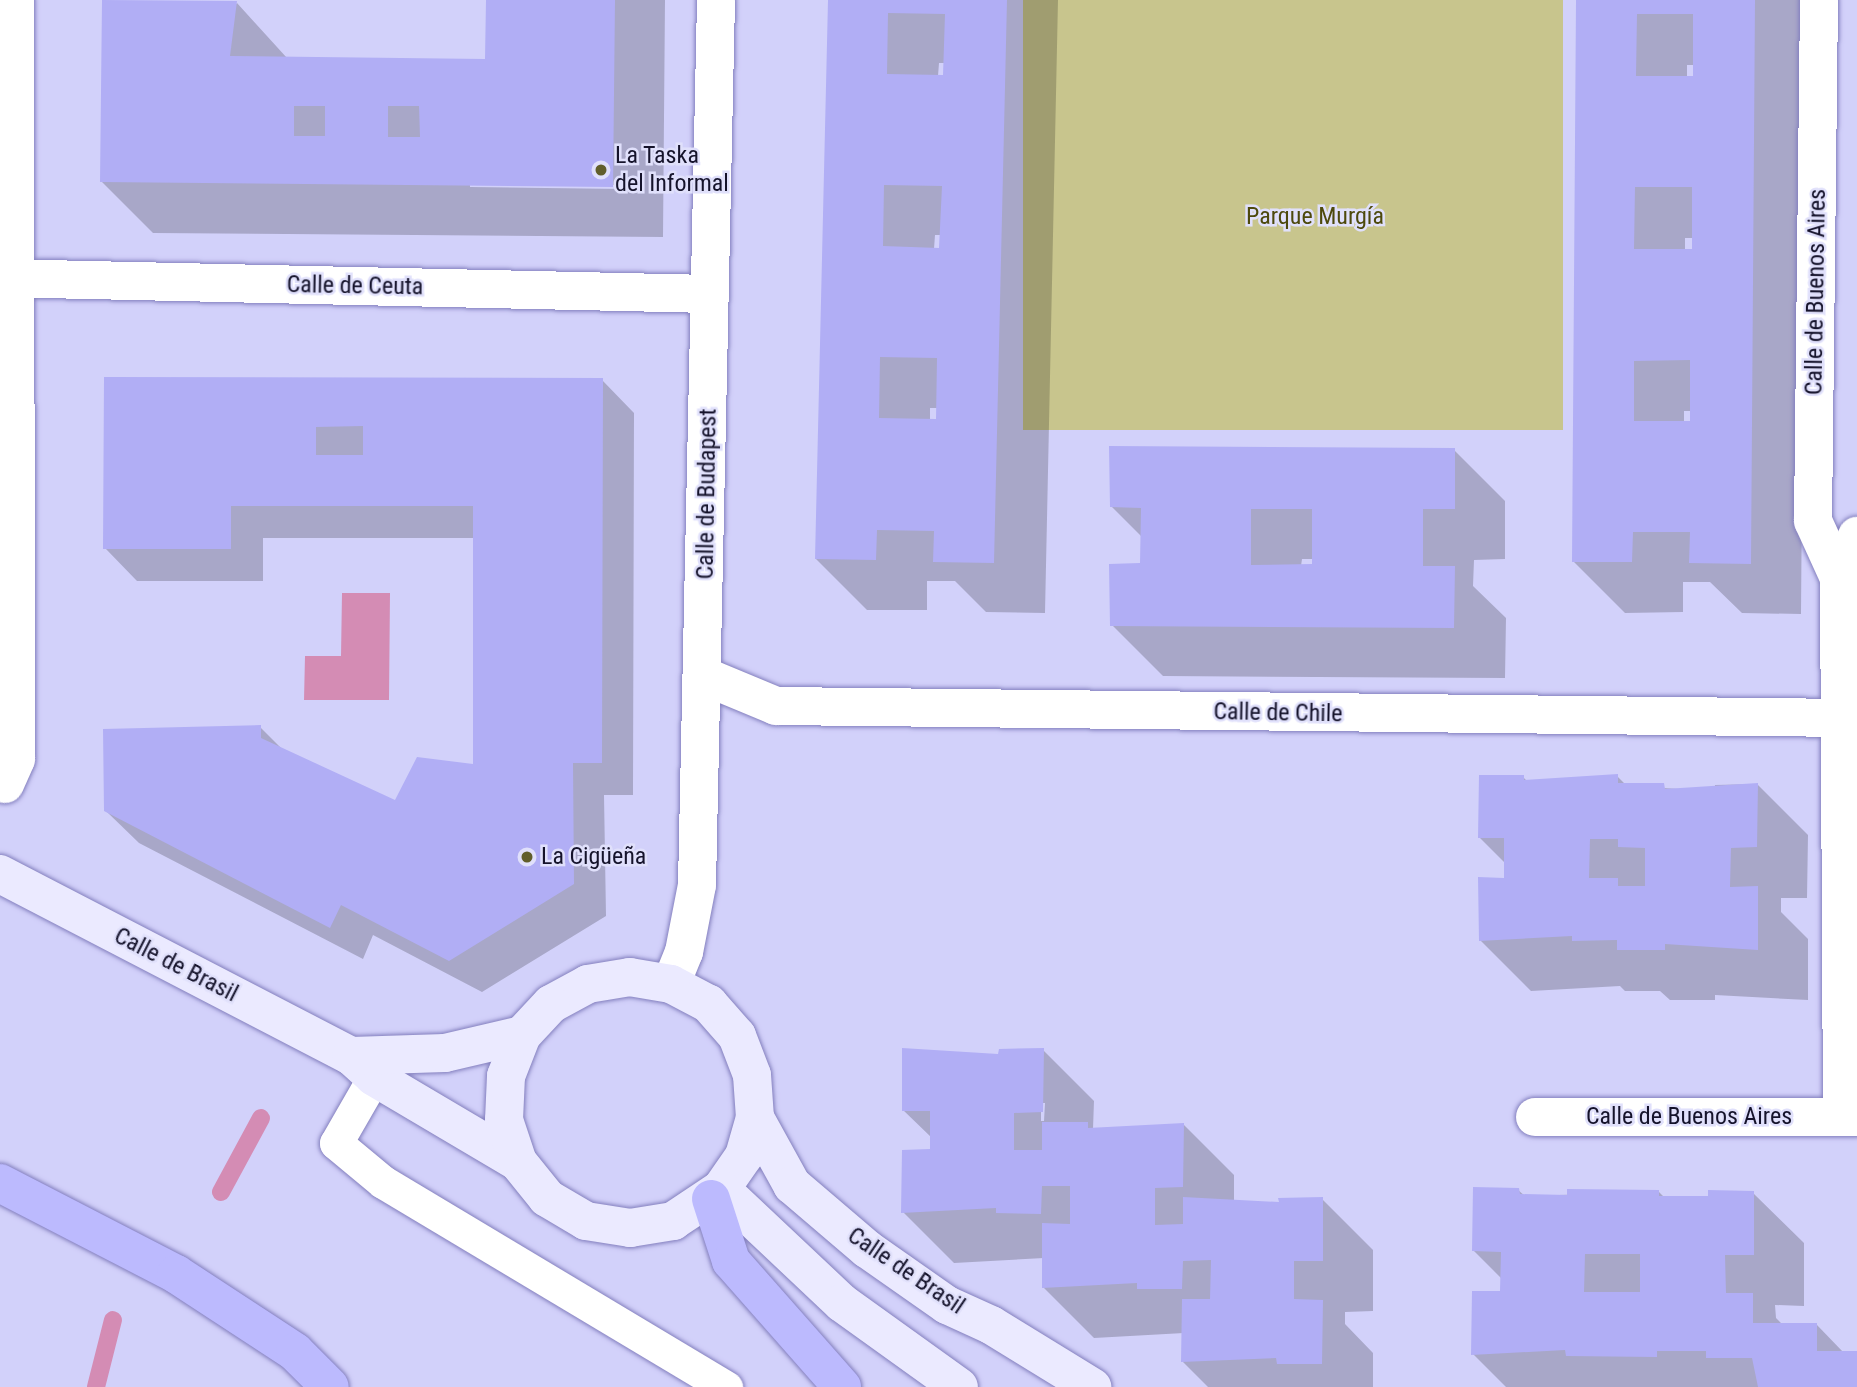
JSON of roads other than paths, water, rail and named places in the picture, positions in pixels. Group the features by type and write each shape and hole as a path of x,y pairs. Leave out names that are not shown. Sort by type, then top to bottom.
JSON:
{"highway":[{"path":"0,1182 176,1274 295,1352 330,1387"},
{"path":"716,1194 731,1261 842,1387"}],"street":[{"path":"5,784 16,759 6,278 15,0"},
{"name":"Calle de Budapest","path":"671,984 684,952 697,885 704,676 716,0"},
{"name":"Calle de Buenos Aires","path":"1535,1117 1850,1117 1849,718 1839,578 1813,521 1819,0"},
{"name":"Calle de Ceuta","path":"6,278 710,294"},
{"name":"Calle de Buenos Aires","path":"1839,578 1857,536"},
{"name":"Calle de Chile","path":"704,676 776,706 1849,718"},
{"name":"Calle de Brasil","path":"0,874 362,1066 518,1162"},
{"path":"630,977 671,984 709,1004 737,1036 752,1075 755,1118 744,1156 716,1194 673,1221 630,1228 586,1221 547,1198 518,1162 504,1120 506,1076 522,1035 551,1004 588,984 630,977"},
{"name":"Calle de Brasil","path":"362,1066 445,1053 522,1035"},
{"name":"Calle de Brasil","path":"755,1118 792,1185 867,1249 947,1305 991,1325 1092,1387"},
{"path":"716,1194 842,1303 960,1387"}],"lane":[{"path":"362,1066 336,1143 383,1182 726,1387"}],"waterway":[{"path":"221,1192 261,1118"},
{"path":"96,1387 113,1320"}],"place":[{"name":"La Taska del Informal","path":"601,170"},
{"name":"La Cigüeña","path":"527,857"}],"park label":[{"name":"Parque Murgía","path":"1315,217"}]}
